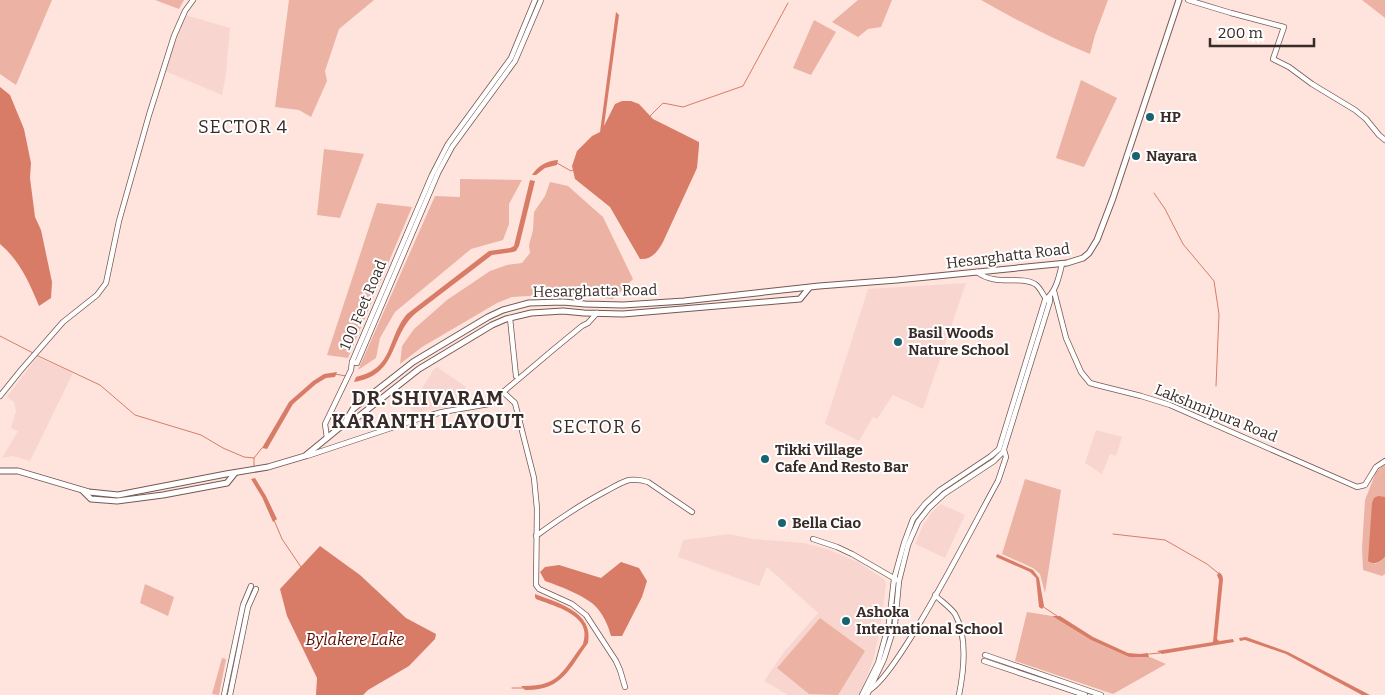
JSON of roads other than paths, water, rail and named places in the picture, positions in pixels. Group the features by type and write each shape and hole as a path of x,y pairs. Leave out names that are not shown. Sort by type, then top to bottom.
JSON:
{"main road":[{"path":"0,396 63,322 97,295 106,283 119,221 151,106 174,36 185,10 193,0"},
{"name":"100 Feet Road","path":"535,0 511,58 448,144 432,175 352,362 357,363 436,178 452,146 515,61 541,0"},
{"name":"Hesarghatta Road","path":"344,424 353,409 414,362 488,317 503,310 529,303 563,302 623,305 1076,262 1094,247 1113,198 1179,0"},
{"path":"1188,0 1284,27 1273,59 1289,67 1312,84 1355,110 1385,140"},
{"path":"865,693 878,663 890,623 896,580 904,543 913,519 940,490 1002,448 1049,299 1054,291 1062,264"},
{"path":"977,272 982,276 996,280 1033,283 1049,299"},
{"name":"Hesarghatta Road","path":"344,424 358,417 419,369 492,325 510,318 539,312 563,311 623,314 800,299 810,287"},
{"name":"Lakshmipura Road","path":"1054,291 1066,338 1081,372 1090,383 1170,405 1357,487 1365,485 1376,467 1385,461"},
{"name":"Hesarghatta Road","path":"0,471 18,471 89,492 118,495 268,467 420,418 442,412 489,404 597,314"},
{"path":"510,318 516,376"},
{"path":"327,438 325,424 351,370 352,362"},
{"path":"503,392 516,403 534,478 537,508 536,587 572,604 586,615 616,662 625,687"},
{"path":"305,456 344,424"},
{"path":"865,693 872,690 891,668 935,595 998,480 1006,457 1002,448"},
{"name":"Hesarghatta Road","path":"81,490 92,498 118,501 227,483 236,472"},
{"path":"536,536 587,501 621,483 632,480 648,482 692,512"},
{"path":"813,539 852,554 896,580"},
{"path":"224,695 243,605 254,588 248,607 230,695"},
{"path":"935,595 954,613 960,630 964,650 960,695"},
{"path":"1085,695 984,658 1101,695"}],"water":[{"path":"616,12 619,15 604,126 615,104 622,101 631,101 639,104 653,119 699,142 697,168 663,242 654,254 644,259 640,259 610,207 575,179 572,166 577,151 592,136 600,132"},
{"path":"0,87 10,95 24,129 31,163 30,178 35,217 41,230 52,282 51,298 39,306 28,280 13,257 0,244"},
{"path":"558,160 557,165 545,168 536,175 532,175 543,165"},
{"path":"530,180 535,181 519,246 516,251 492,255 416,313 407,322 392,354 379,372 354,382 356,377 369,373 384,360 400,324 407,314 489,251 514,246"},
{"path":"337,372 335,377 326,378 316,384 293,404 267,449 262,448 289,402 324,374"},
{"path":"255,478 277,519 273,522 262,497 251,479"},
{"path":"1378,496 1385,497 1385,557 1373,563 1368,561 1372,503 1374,498"},
{"name":"Bylakere Lake","path":"320,546 360,575 406,618 436,634 435,639 409,666 368,690 363,695 316,695 317,678 287,616 280,589"},
{"path":"997,554 1033,570 1039,578 1044,606 1042,609 1039,607 1036,578 1030,572 996,557"},
{"path":"621,562 639,568 647,581 642,597 622,636 611,636 604,617 587,599 545,581 540,572 545,567 559,565 601,578"},
{"path":"1219,572 1223,579 1217,639 1219,641 1233,639 1234,642 1162,654 1157,651 1213,642 1219,580 1217,575"},
{"path":"535,594 563,605 580,616 588,632 588,643 563,677 548,687 525,690 521,686 544,684 558,676 583,644 585,634 583,626 578,619 562,609 536,599"},
{"path":"1052,616 1060,616 1093,637 1128,653 1148,653 1149,657 1129,657 1091,640"},
{"path":"1246,637 1288,652 1370,695 1362,695 1286,654 1245,640 1240,641 1239,638"}],"waterway":[{"path":"649,117 663,103 683,107 743,86 788,3"},
{"path":"557,163 571,171 573,170"},
{"path":"1154,193 1165,209 1183,244 1214,281 1219,314 1216,386"},
{"path":"0,336 33,353"},
{"path":"36,355 100,385 135,415 201,435 223,448 244,457 254,458"},
{"path":"335,374 346,376"},
{"path":"254,468 254,458 262,448"},
{"path":"274,520 282,539 301,567"},
{"path":"1113,534 1165,540 1207,564 1218,573"},
{"path":"1042,606 1057,616"},
{"path":"1149,654 1160,653"},
{"path":"512,688 523,688"}],"place":[{"name":"HP","path":"1150,117"},
{"name":"Nayara","path":"1136,156"},
{"name":"Basil Woods Nature School","path":"898,342"},
{"name":"Tikki Village Cafe And Resto Bar","path":"765,459"},
{"name":"Bella Ciao","path":"782,523"},
{"name":"Ashoka International School","path":"846,621"}],"district":[{"name":"SECTOR 4","path":"243,127"},
{"name":"DR. SHIVARAM KARANTH LAYOUT","path":"428,410"},
{"name":"SECTOR 6","path":"597,427"}]}
